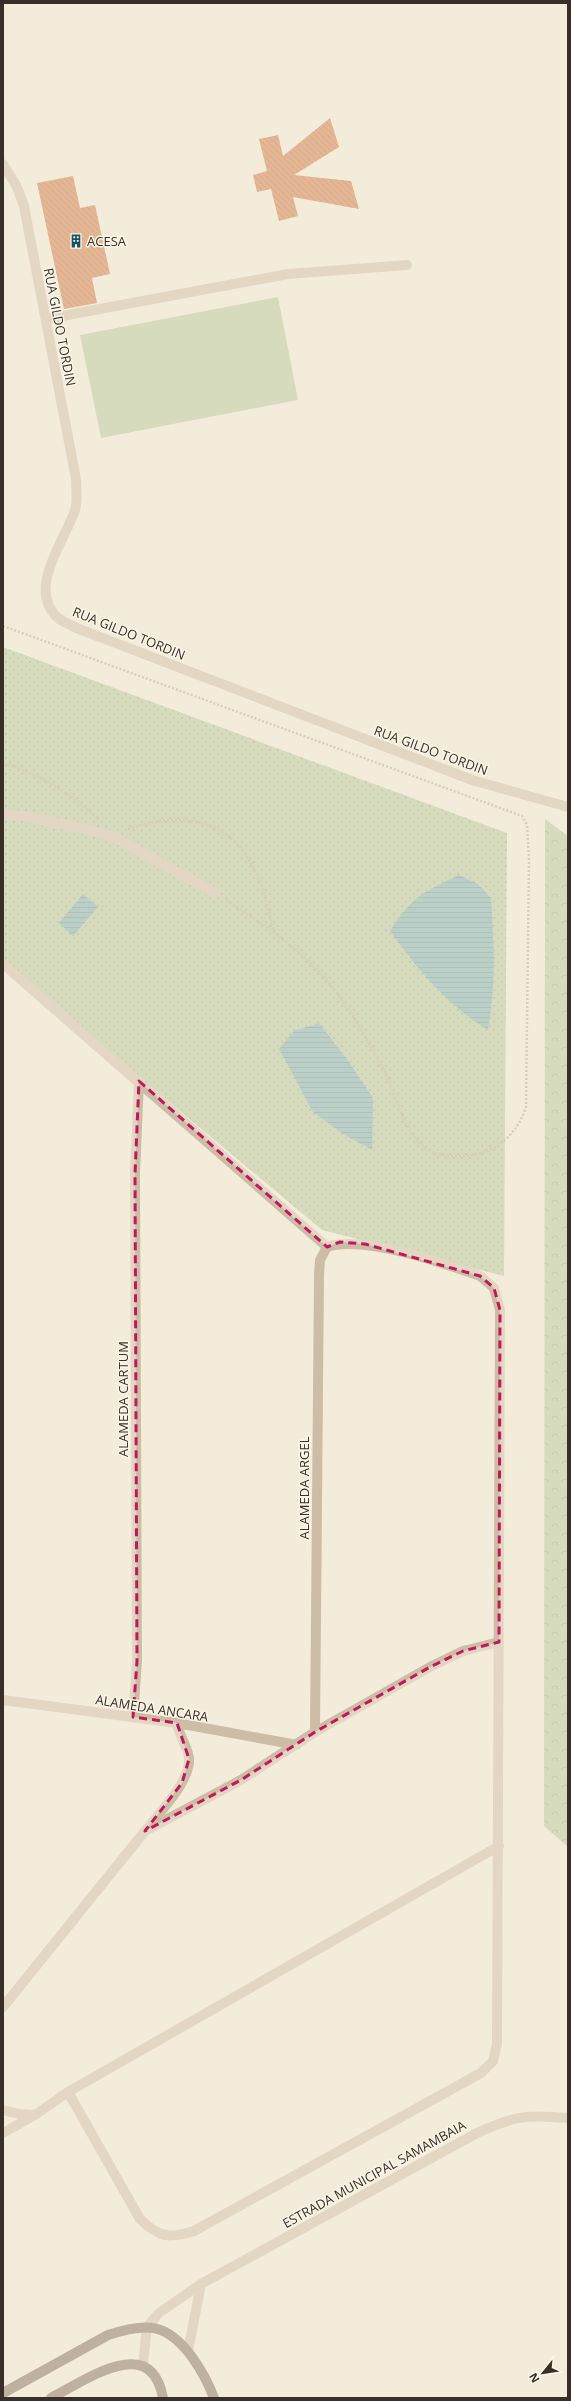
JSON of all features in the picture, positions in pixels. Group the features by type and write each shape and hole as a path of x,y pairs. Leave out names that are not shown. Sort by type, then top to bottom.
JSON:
{"main road":[{"path":"3,2393 108,2335 127,2329 147,2327 175,2336 207,2377 214,2398"},
{"path":"51,2398 113,2367 128,2362 143,2366 161,2385 164,2398"}],"street":[{"name":"RUA GILDO TORDIN","path":"3,164 17,187 24,206 76,479 75,509 49,568 45,588 49,606 60,619 86,632 472,780 568,807"},
{"path":"46,319 294,273 407,265"},
{"path":"3,814 30,818 110,835 215,893"},
{"path":"3,964 327,1246 340,1242 365,1244 480,1276 494,1288 500,1310 499,1846 497,2044 493,2061 481,2073 194,2231 168,2237 152,2231 140,2219 68,2092"},
{"name":"ALAMEDA CARTUM","path":"133,1717 137,1661 135,1174 139,1081"},
{"name":"ALAMEDA ARGEL","path":"315,1732 319,1275 320,1260 327,1246"},
{"path":"145,1831 241,1780 315,1732 430,1667 463,1651 499,1642"},
{"name":"ALAMEDA ANCARA","path":"3,1700 177,1723 297,1745"},
{"path":"3,2007 145,1831 187,1772 189,1759 187,1746 179,1734 177,1723"},
{"path":"3,2133 35,2115 68,2092 499,1846"},
{"path":"3,2110 19,2114 35,2115"},
{"name":"ESTRADA MUNICIPAL SAMAMBAIA","path":"147,2327 159,2313 201,2284 477,2133 518,2116 536,2115 568,2118"},
{"path":"188,2352 201,2284"},
{"path":"143,2366 147,2327"}],"path":[{"path":"3,626 522,816 527,825 528,860 526,1107 522,1120 514,1131 498,1147 478,1154 464,1157 433,1154 423,1146 402,1119 382,1066 338,995 319,972 276,934 215,893"},
{"path":"3,763 27,771 56,785 101,820 110,835 135,826 164,820 188,820 209,825 224,831 244,850 251,862 257,874 276,934"}],"highlighted area":[{"path":"139,1081 327,1247 340,1242 365,1244 480,1276 494,1288 500,1310 499,1642 463,1651 430,1667 315,1732 241,1780 145,1831 182,1783 189,1759 177,1723 133,1717 137,1661 135,1174"}],"green space":[{"path":"278,297 298,400 101,438 80,335"},
{"path":"3,647 507,833 504,1276 322,1230 3,963"},
{"path":"545,819 568,836 568,1847 544,1826"}],"water":[{"path":"459,875 478,884 491,898 494,964 491,1013 488,1030 459,1009 434,986 390,931 412,902 428,891"},
{"path":"83,894 98,907 73,936 59,923"},
{"path":"319,1023 347,1059 373,1098 372,1150 343,1134 313,1112 279,1049 294,1031"}],"building":[{"path":"330,118 339,147 294,175 351,181 359,209 293,197 298,216 279,221 271,189 257,192 253,175 267,171 259,139 278,135 283,156"},
{"name":"ACESA","path":"73,176 80,208 95,205 110,274 92,278 97,303 64,309 37,183"}],"place":[{"name":"ACESA","path":"76,241"}]}
